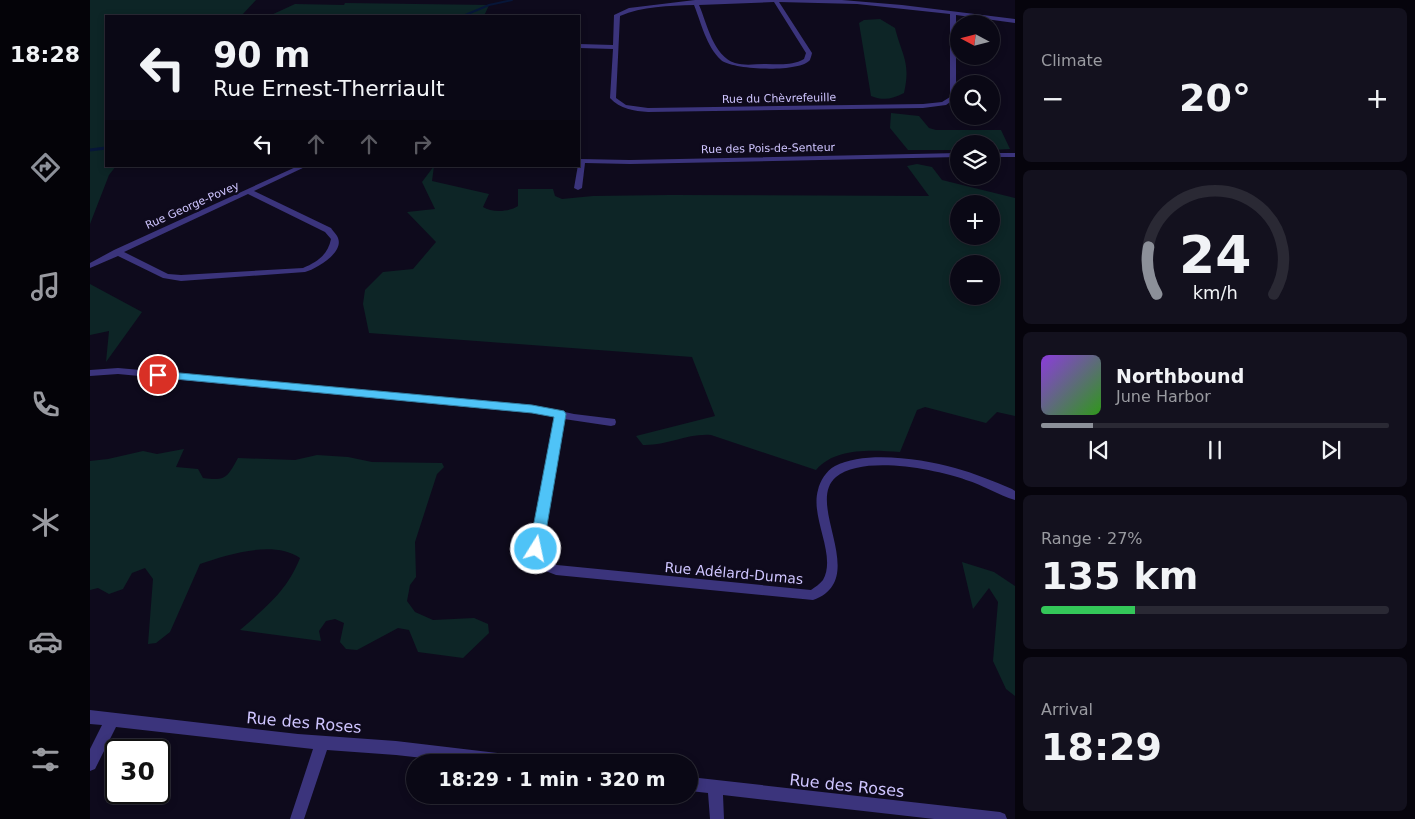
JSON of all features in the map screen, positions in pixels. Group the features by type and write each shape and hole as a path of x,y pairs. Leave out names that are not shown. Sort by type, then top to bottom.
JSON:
{"street":[{"path":"776,1 809,53 807,60 803,63 792,66 752,66 727,62 718,54 695,2 776,1 840,1 1015,21"},
{"name":"Rue du Chèvrefeuille","path":"695,2 634,8 622,10 617,15 613,98 619,104 633,109 687,110 944,104 953,98 953,14"},
{"path":"580,46 615,47"},
{"path":"1000,155 1015,155"},
{"name":"Rue des Pois-de-Senteur","path":"580,161 640,162 950,156"},
{"name":"Rue George-Povey","path":"90,266 205,210 302,167"},
{"path":"578,188 580,167"},
{"path":"116,252 166,276 193,278 305,270 316,265 332,251 334,240 328,230 249,192"},
{"path":"90,373 118,371 532,409 611,422"},
{"name":"Rue Adélard-Dumas","path":"560,414 536,549 542,564 556,570 814,595 822,591 832,579 833,566 821,500 829,477 838,470 849,466 880,463 930,467 972,478 1015,496"},
{"name":"Rue des Roses","path":"90,717 322,743 396,748 447,754"},
{"path":"90,764 112,720"},
{"path":"297,819 322,743"},
{"name":"Rue des Roses","path":"698,785 1000,819"},
{"path":"715,788 717,819"}],"green space":[{"path":"90,0 256,0 242,15 105,15 105,167 115,167 109,175 90,224"},
{"path":"345,3 489,5 484,15 271,15 295,4 344,5"},
{"path":"880,19 895,28 905,59 907,74 904,93 888,99 871,96 859,23 864,20"},
{"path":"891,113 919,116 929,128 936,130 1001,130 1010,149 1000,150 1000,135 950,135 950,150 908,150 890,128"},
{"path":"917,164 932,167 942,180 950,182 950,185 962,185 1015,198 1015,416 997,412 986,423 925,407 917,410 900,452 867,451 844,454 833,457 816,470 711,435 643,445 636,436 715,416 692,357 369,333 363,304 365,290 383,272 413,269 436,242 407,212 435,209 422,182 433,167 432,181 489,194 483,207 491,210 510,210 518,206 518,189 553,189 555,196 562,199 593,196 929,196 907,166"},
{"path":"90,284 142,312 106,362 109,331 90,335"},
{"path":"184,449 176,467 198,469 203,478 211,479 225,477 238,458 295,460 317,455 348,457 372,462 442,463 444,467 437,474 415,542 416,577 410,585 407,601 415,612 433,620 474,618 488,624 489,633 463,658 418,652 409,630 398,628 357,650 346,649 340,642 344,623 335,619 326,621 319,631 321,641 240,630 275,598 289,580 300,558 277,550 264,549 224,556 200,564 170,632 156,643 148,644 153,579 145,568 132,573 123,589 109,594 98,588 90,590 90,461 143,451 157,454"},
{"path":"962,562 994,572 1015,586 1015,696 1006,689 993,661 998,602 989,588 973,609"}],"waterway":[{"path":"465,15 489,5 512,0"},
{"path":"90,150 105,148"}],"route":[{"path":"158,375 532,409 560,414 536,549"}]}
